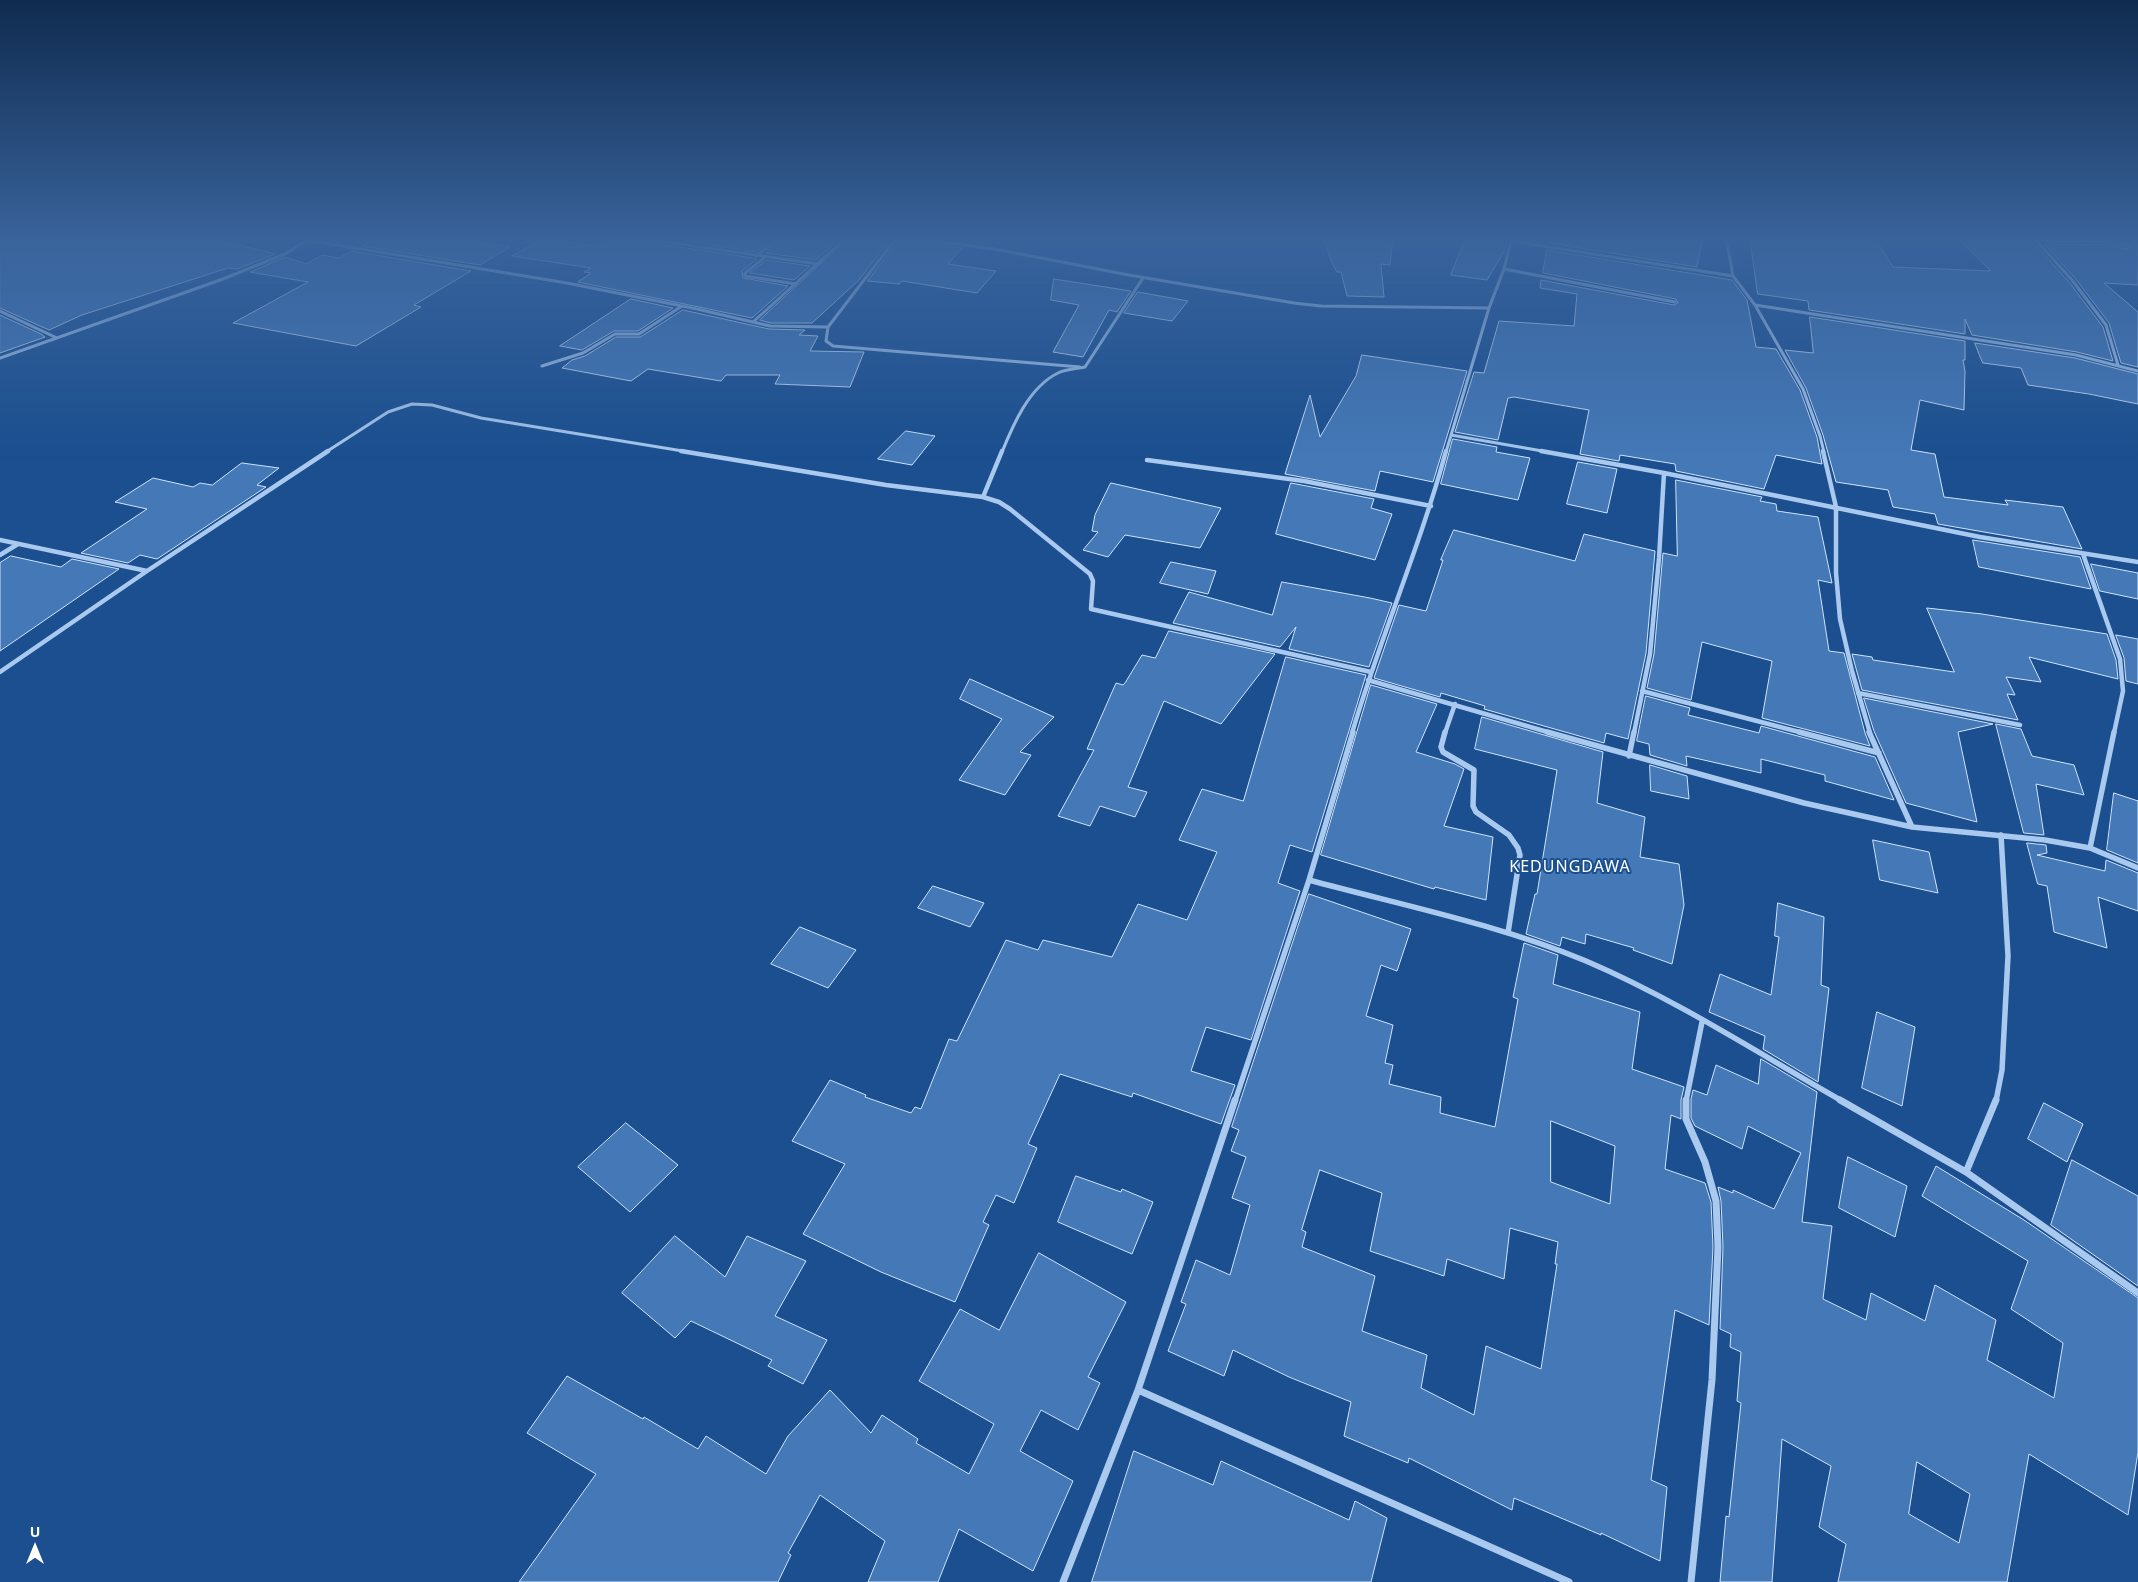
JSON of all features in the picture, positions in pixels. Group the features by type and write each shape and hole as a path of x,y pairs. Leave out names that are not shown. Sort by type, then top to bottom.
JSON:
{"street":[{"path":"0,311 57,338"},
{"path":"0,358 131,311"},
{"path":"542,366 583,353 615,334 640,334 675,311"},
{"path":"703,311 779,327 828,327"},
{"path":"753,322 766,311"},
{"path":"840,311 828,327 826,341 832,346 1085,367"},
{"path":"983,497 1003,447 1018,419 1036,393 1056,374 1085,367 1120,311"},
{"path":"1063,1582 1138,1390 1309,880 1368,680 1431,506 1488,311"},
{"path":"1758,311 1803,389 1820,436 1836,507 1836,573 1840,619 1868,726 1912,827"},
{"path":"1793,311 2076,355 2118,364 2138,371"},
{"path":"2095,311 2106,325 2118,364"},
{"path":"0,672 147,571 363,428 396,408 406,404 419,403 480,418 886,485 983,497 1000,502 1083,566 1093,581 1091,609 1371,672"},
{"path":"1451,435 1664,473 1980,537 2138,562"},
{"path":"1147,460 1304,481 1431,506"},
{"path":"1629,756 1650,654 1664,473"},
{"path":"0,540 147,571"},
{"path":"0,555 18,544"},
{"path":"2083,554 2120,659 2122,691 2090,848"},
{"path":"1368,680 1456,704 1629,756 1804,803 1912,827 2045,840 2090,848 2138,868"},
{"path":"1642,691 1879,753"},
{"path":"1858,693 2020,724"},
{"path":"1456,704 1449,718 1441,747 1443,752 1474,770 1473,806 1476,812 1512,838 1520,855 1508,933"},
{"path":"1966,1172 1996,1100 2002,1070 2008,956 2001,835"},
{"path":"1309,880 1508,933 1585,961 1656,994 1966,1172 2138,1293"},
{"path":"1691,1582 1712,1380 1718,1248 1716,1201 1705,1162 1686,1119 1686,1100 1702,1022"},
{"path":"1138,1390 1569,1582"}],"building":[{"path":"6,311 95,311 82,315 49,330"},
{"path":"255,311 415,311 356,346 233,323"},
{"path":"613,311 669,311 638,331 614,331 582,350 560,346"},
{"path":"682,311 687,311 769,329 805,330 799,335 818,336 810,351 864,352 850,387 775,384 780,375 726,375 721,381 648,369 631,381 562,368 572,360 585,356 616,337 640,337"},
{"path":"717,311 760,311 752,318"},
{"path":"770,311 825,311 812,323 770,323 760,320"},
{"path":"1076,311 1109,311 1083,357 1053,352"},
{"path":"1125,311 1180,311 1172,321 1124,313"},
{"path":"1575,311 1749,311 1756,347 1776,349 1800,390 1817,437 1822,464 1776,455 1764,489 1676,471 1675,464 1620,455 1619,461 1580,454 1589,410 1514,397 1508,398 1498,440 1455,432 1474,372 1484,373 1499,321 1574,326"},
{"path":"1814,311 2091,311 2103,327 2113,361 2077,352 1972,335 1965,319 1965,334"},
{"path":"2100,311 2138,312 2138,367 2121,363 2109,323"},
{"path":"0,315 41,334 45,337 0,353"},
{"path":"1810,317 1965,341 1965,360 1963,360 1965,371 1964,410 1920,400 1911,450 1935,454 1944,497 2008,505 2005,500 2063,507 2082,549 1938,524 1935,514 1893,507 1888,490 1836,482 1823,435 1806,388 1785,350 1813,353"},
{"path":"1975,343 2075,358 2138,374 2138,404 2089,394 2028,385 2021,368 1983,363"},
{"path":"1362,355 1467,371 1433,482 1380,471 1375,491 1285,474 1310,395 1320,437 1356,376"},
{"path":"906,431 935,436 912,465 878,459"},
{"path":"1453,439 1497,447 1496,452 1530,458 1518,500 1441,484"},
{"path":"1578,462 1617,469 1607,513 1567,504"},
{"path":"242,463 279,468 257,485 266,487 157,559 140,555 128,563 81,553 147,509 115,502 153,478 193,487 200,483 212,485"},
{"path":"1676,480 1762,497 1760,501 1776,504 1777,511 1818,517 1832,583 1818,580 1829,651 1844,653 1870,746 1762,718 1772,661 1702,642 1691,700 1647,688 1654,654 1663,553 1677,556"},
{"path":"1111,483 1221,508 1200,548 1125,535 1108,557 1083,550 1098,532 1092,531 1095,515"},
{"path":"1291,483 1374,499 1371,508 1392,514 1375,560 1276,534"},
{"path":"1454,530 1575,561 1584,534 1655,551 1646,653 1628,739 1606,733 1604,743 1484,709 1485,706 1441,693 1440,697 1374,678 1399,605 1426,611 1443,560 1441,560"},
{"path":"1973,540 2080,557 2091,589 1979,567"},
{"path":"11,556 61,567 72,559 119,569 0,651 0,563"},
{"path":"1171,562 1216,571 1208,594 1160,583"},
{"path":"2091,564 2138,573 2138,599 2100,591"},
{"path":"1282,582 1392,603 1369,667 1289,649 1296,627 1280,647 1173,623 1189,592 1272,615"},
{"path":"1927,608 1982,614 2107,634 2116,660 2118,679 2029,657 2041,682 2006,677 2015,695 2007,694 2018,720 1862,690 1852,654 1872,657 1873,660 1954,672"},
{"path":"1169,631 1275,654 1221,724 1164,701 1128,787 1147,792 1135,817 1100,806 1090,826 1058,816 1094,750 1087,749 1116,683 1123,685 1125,683 1142,655 1155,658"},
{"path":"2116,635 2138,639 2138,684 2126,681 2124,658"},
{"path":"1286,657 1366,675 1312,852 1290,845 1278,883 1300,891 1251,1040 1206,1027 1191,1071 1235,1085 1221,1124 1133,1093 1132,1097 1060,1074 1028,1144 1037,1148 1014,1203 996,1195 983,1222 989,1225 955,1302 881,1272 803,1234 845,1164 792,1141 830,1080 866,1095 865,1097 911,1113 915,1107 921,1109 949,1039 957,1041 1006,940 1038,950 1043,940 1112,957 1138,904 1187,920 1217,852 1179,840 1202,789 1243,801"},
{"path":"970,679 1054,717 1020,752 1031,755 1005,795 959,780 1002,719 960,699"},
{"path":"1371,685 1437,704 1416,752 1455,764 1464,769 1444,826 1493,837 1486,900 1435,887 1434,889 1321,855"},
{"path":"1646,696 1690,708 1688,715 1759,733 1761,726 1875,757 1894,800 1825,781 1825,775 1761,759 1761,773 1686,756 1687,766 1650,755 1649,744 1637,741"},
{"path":"1864,698 1993,724 1958,732 1977,822 1906,803 1874,731"},
{"path":"1482,717 1603,752 1597,803 1645,817 1640,857 1679,864 1684,905 1672,964 1633,950 1634,948 1586,934 1585,944 1562,937 1560,946 1526,934 1535,894 1537,894 1557,770 1475,749"},
{"path":"1996,724 2021,729 2032,756 2074,765 2084,795 2036,784 2044,835 2024,833"},
{"path":"1650,765 1687,776 1689,799 1651,791"},
{"path":"2114,793 2138,801 2138,863 2107,850"},
{"path":"1873,840 1929,852 1938,893 1880,880"},
{"path":"2027,843 2046,845 2047,853 2037,855 2105,871 2106,860 2138,873 2138,911 2098,897 2107,948 2054,932 2047,886 2038,884"},
{"path":"933,886 984,903 970,927 918,908"},
{"path":"1309,894 1411,929 1397,971 1381,965 1366,1016 1393,1025 1385,1063 1393,1065 1389,1084 1441,1097 1440,1113 1495,1127 1518,999 1513,997 1524,943 1558,955 1553,984 1640,1012 1632,1069 1684,1087 1681,1100 1681,1119 1671,1115 1665,1169 1705,1183 1711,1202 1713,1247 1709,1325 1675,1310 1651,1480 1667,1487 1660,1561 1601,1533 1601,1535 1514,1498 1512,1510 1409,1458 1408,1463 1344,1436 1351,1402 1289,1377 1233,1350 1224,1376 1168,1351 1186,1304 1181,1302 1196,1260 1230,1275 1250,1205 1232,1198 1246,1157 1231,1151 1239,1130 1232,1127","holes":["1551,1121 1615,1146 1610,1204 1551,1182","1320,1170 1382,1193 1370,1251 1444,1276 1447,1259 1504,1279 1510,1228 1558,1242 1555,1264 1557,1264 1541,1369 1486,1346 1474,1415 1421,1388 1427,1355 1362,1331 1375,1276 1302,1247 1306,1232 1302,1230"]},
{"path":"1778,903 1824,917 1821,985 1829,988 1818,1082 1763,1049 1765,1036 1709,1012 1720,974 1771,995 1779,937 1775,936"},
{"path":"800,927 856,950 828,988 771,964"},
{"path":"1877,1012 1915,1027 1902,1106 1862,1088"},
{"path":"1761,1059 1817,1092 1802,1222 1832,1226 1823,1299 1866,1320 1871,1293 1925,1321 1935,1285 1996,1320 1987,1360 2054,1398 2063,1343 2011,1309 2028,1261 1922,1196 1936,1166 2024,1220 2138,1298 2138,1452 2128,1515 2029,1454 2007,1582 1838,1582 1846,1544 1819,1527 1831,1466 1782,1439 1772,1582 1720,1582 1726,1516 1729,1517 1741,1403 1737,1401 1741,1352 1730,1347 1731,1334 1720,1329 1723,1247 1721,1201 1718,1187 1733,1193 1733,1190 1774,1209 1801,1153 1748,1126 1742,1149 1695,1126 1691,1118 1691,1099 1693,1090 1707,1095 1716,1065 1758,1084","holes":["1917,1462 1970,1494 1959,1543 1909,1514"]},
{"path":"2044,1103 2083,1124 2067,1162 2028,1139"},
{"path":"626,1123 678,1165 630,1212 578,1167"},
{"path":"1848,1157 1907,1186 1895,1237 1839,1208"},
{"path":"2072,1160 2138,1196 2138,1286 2051,1225"},
{"path":"1076,1176 1121,1192 1122,1189 1153,1202 1132,1254 1058,1222"},
{"path":"675,1236 725,1277 747,1236 806,1261 775,1316 827,1340 803,1384 768,1366 772,1360 691,1321 675,1338 622,1293"},
{"path":"1039,1253 1126,1302 1088,1377 1100,1383 1078,1430 1041,1410 1020,1451 1073,1481 1033,1571 959,1529 938,1582 868,1582 885,1541 820,1495 788,1553 791,1555 778,1582 519,1582 596,1474 527,1433 567,1376 643,1419 644,1417 698,1449 706,1436 766,1474 788,1436 830,1390 871,1433 882,1415 918,1439 916,1443 969,1474 994,1424 919,1381 960,1309 999,1330"},
{"path":"1134,1451 1213,1485 1221,1461 1349,1520 1355,1501 1387,1518 1371,1582 1092,1582"}],"district":[{"name":"KEDUNGDAWA","path":"1570,867"}]}
